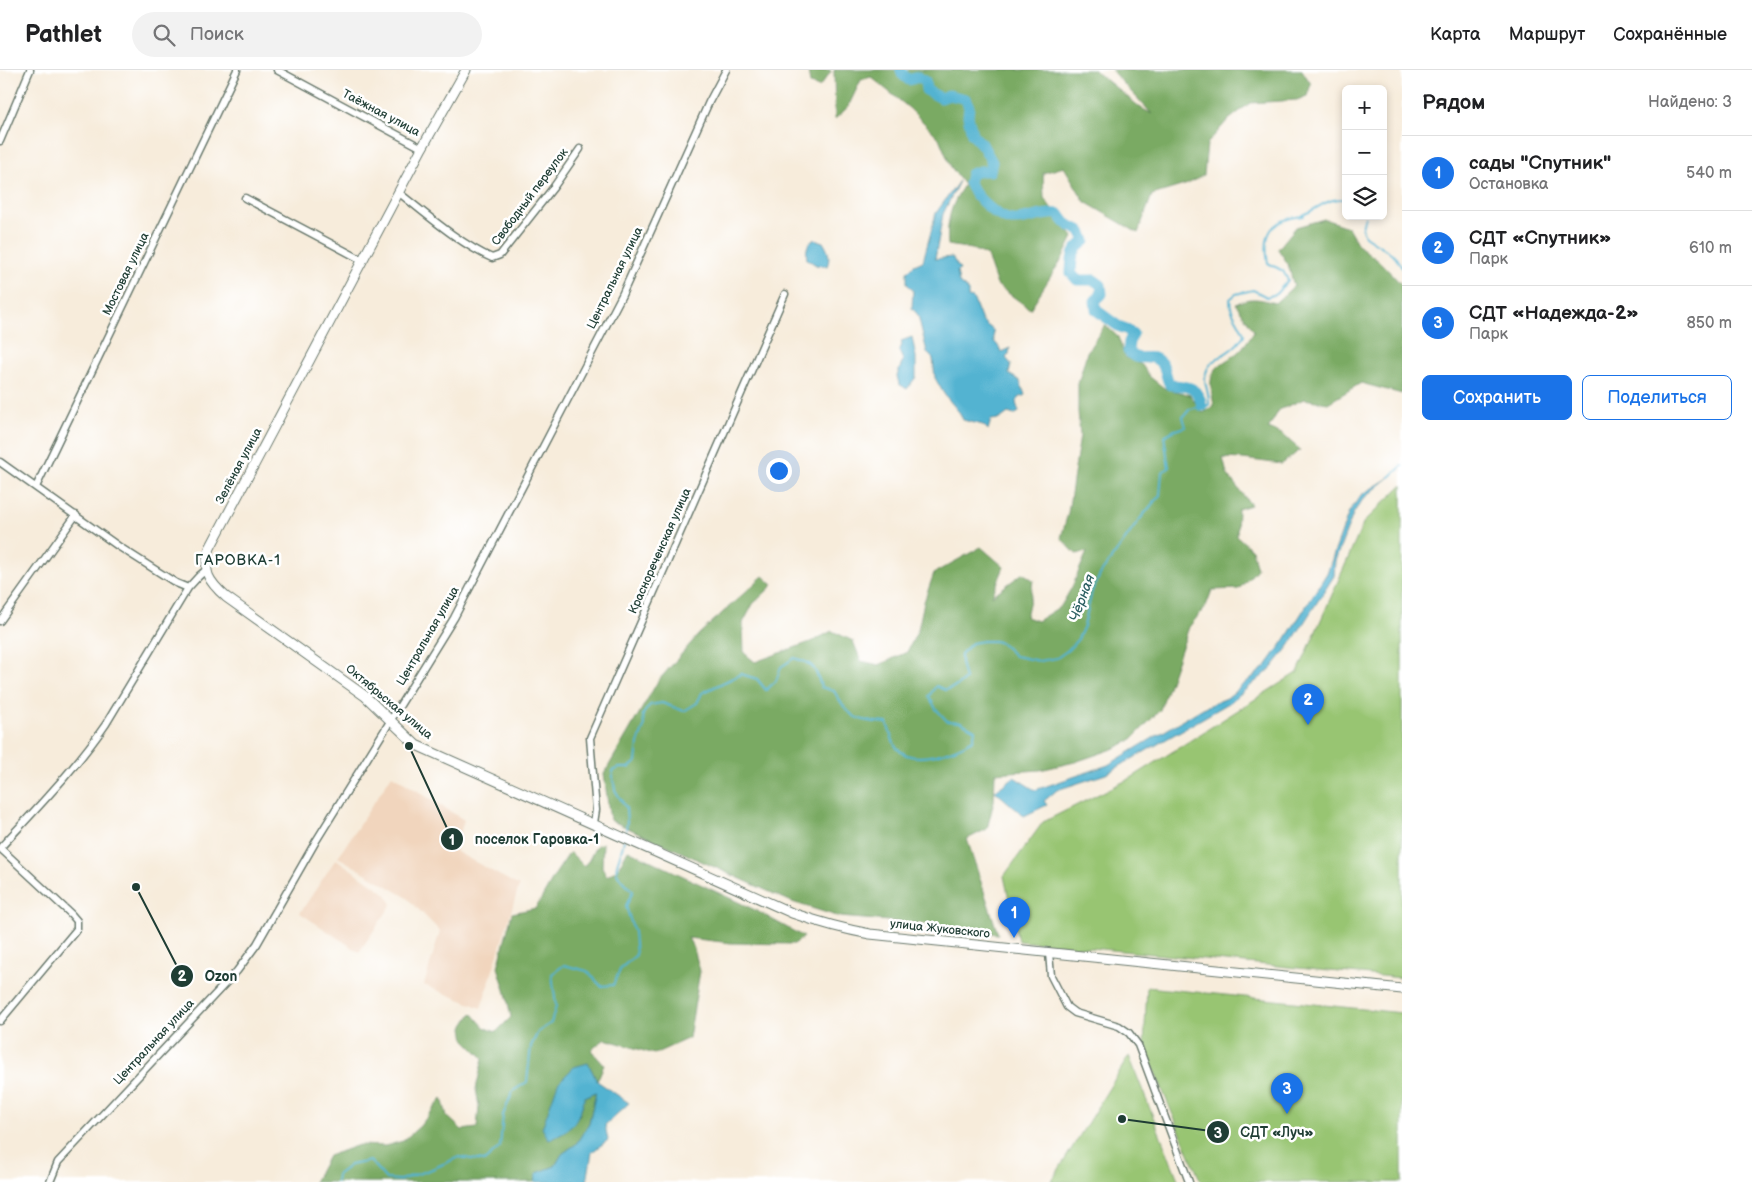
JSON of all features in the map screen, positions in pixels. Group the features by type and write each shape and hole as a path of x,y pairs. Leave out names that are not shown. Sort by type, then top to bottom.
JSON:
{"main road":[{"name":"Зелёная улица","path":"206,570 206,561 210,548 398,192 466,70"},
{"name":"Октябрьская улица","path":"206,570 215,587 226,597 379,707 416,744 438,756 607,829"},
{"name":"улица Жуковского","path":"607,829 792,912 840,929 870,934 1402,989"}],"street":[{"path":"0,141 30,70"},
{"name":"Мостовая улица","path":"36,487 237,70"},
{"name":"Таёжная улица","path":"276,70 422,148"},
{"name":"Центральная улица","path":"50,1182 58,1162 247,959 257,944 316,840 454,618 622,295 709,102 726,70"},
{"name":"Свободный переулок","path":"398,192 438,224 492,258 500,255 580,149"},
{"path":"245,198 362,260"},
{"name":"Краснореченская улица","path":"594,823 596,810 590,738 785,294"},
{"path":"0,462 118,546 176,583 188,588"},
{"path":"0,621 76,515"},
{"path":"0,1021 77,929 77,925 71,914 0,848 92,745 188,588 206,570"},
{"path":"1049,953 1051,976 1067,1007 1075,1013 1119,1026 1129,1033 1138,1045 1189,1182"}],"shaded area":[{"path":"392,775 464,820 455,851 519,886 481,1008 424,985 440,931 406,897 338,857"},
{"path":"336,859 385,893 392,904 359,952 300,913"}],"green space":[{"path":"808,70 830,70 831,72 819,87 810,84"},
{"path":"834,70 1094,70 1141,108 1152,114 1111,70 1302,70 1311,84 1307,96 1297,100 1250,103 1226,122 1207,144 1204,175 1188,184 1152,195 1138,233 1085,202 1064,167 1043,173 1044,198 1073,237 1063,257 1030,309 997,285 987,256 972,249 948,245 950,214 964,185 951,167 939,138 909,108 871,77 861,80 848,107 835,119"},
{"path":"1324,219 1348,227 1358,245 1380,262 1402,285 1402,394 1361,383 1328,403 1304,399 1279,410 1268,429 1282,434 1300,450 1282,464 1223,458 1227,474 1251,505 1238,509 1237,536 1252,550 1257,569 1239,589 1212,590 1206,606 1189,627 1160,710 1130,741 1075,762 1040,770 995,773 994,801 987,829 967,839 998,934 925,924 840,917 792,902 610,820 604,774 658,681 699,634 763,576 773,585 753,604 743,623 744,653 755,662 813,641 832,631 853,641 861,661 879,665 907,652 918,630 924,602 934,573 981,547 1004,567 992,596 1023,573 1033,580 1026,617 1037,621 1061,606 1072,587 1087,552 1076,554 1061,538 1068,513 1080,436 1078,384 1087,352 1105,325 1118,337 1125,357 1142,365 1150,377 1164,388 1190,395 1203,413 1214,406 1211,382 1215,371 1220,365 1240,351 1254,331 1236,304 1250,299 1260,299 1275,303 1294,286 1288,264 1278,249 1296,227"},
{"path":"1402,485 1402,978 1018,941 1004,876 1043,822 1131,778 1298,672 1364,522"},
{"path":"603,843 602,867 607,876 618,869 628,850 755,910 804,937 794,944 731,943 688,938 694,949 700,971 689,1038 654,1054 605,1039 591,1050 604,1065 597,1081 588,1063 579,1116 585,1097 596,1091 589,1123 576,1144 562,1154 555,1166 537,1173 535,1182 314,1182 328,1156 359,1145 385,1146 403,1141 420,1126 442,1098 447,1116 462,1130 477,1128 479,1106 476,1089 483,1058 465,1040 463,1027 472,1013 484,1027 496,1032 511,1017 498,967 512,913 536,908 570,852 584,866 596,846"},
{"path":"1147,987 1402,1013 1402,1182 1201,1182 1144,1046"},
{"path":"1129,1056 1179,1182 1051,1182"}],"water":[{"path":"959,181 943,214 935,259 952,257 960,270 957,271 959,283 968,290 968,297 973,298 982,321 993,330 994,341 1001,352 1010,348 1006,358 1011,364 1009,374 1020,381 1025,395 1019,398 1016,403 1019,412 1014,415 1008,413 1000,419 991,420 988,430 983,425 963,420 935,378 933,359 927,352 918,315 912,308 913,290 907,284 907,272 914,265 923,261 936,213"},
{"path":"814,239 823,242 826,248 829,257 827,266 816,265 807,259 807,248"},
{"path":"912,337 916,357 916,377 907,389 899,384 897,376 903,360 899,351 902,345 901,341"},
{"path":"1390,477 1364,498 1354,512 1335,561 1334,576 1289,646 1270,670 1229,703 1106,774 1057,790 1044,801 1047,805 1024,816 995,791 1014,777 1035,790 1108,765 1203,708 1227,698 1266,666 1284,641 1327,573 1349,512 1361,495"},
{"path":"588,1063 597,1081 629,1103 605,1125 608,1140 592,1152 587,1182 535,1182 537,1173 555,1166 562,1154 576,1144 589,1123 596,1092 585,1097 577,1118 564,1133 549,1140 542,1128 558,1083 574,1067"}],"waterway":[{"path":"901,70 902,74 909,80 918,77 925,81 926,90 941,98 949,95 966,99 969,107 968,116 972,134 983,146 992,162 990,171 980,171 971,174 969,183 972,189 996,213 1010,220 1059,214 1066,223 1080,231 1085,241 1077,248 1073,255 1071,273 1077,280 1094,280 1101,285 1102,294 1095,301 1096,310 1133,334 1129,342 1128,351 1131,354 1138,358 1152,357 1158,360 1163,365 1170,385 1191,388 1198,394 1202,406"},
{"name":"Чёрная","path":"1303,215 1329,201 1342,199"},
{"name":"Чёрная","path":"625,836 626,808 615,790 612,771 619,768 629,768 636,762 638,743 644,727 643,714 650,705 662,703 684,711 697,703 702,693 741,674 757,679 766,690 776,681 781,667 794,658 810,664 817,675 821,687 834,691 845,708 855,717 868,721 887,723 895,746 904,754 913,757 935,755 973,740 975,730 961,722 947,721 936,709 929,696 936,686 945,690 957,686 965,679 961,654 972,643 995,641 1001,643 1015,656 1039,661 1057,658 1078,639 1084,626 1092,591 1101,573 1160,495 1162,472 1169,468 1164,436 1186,427 1183,417 1190,409 1209,405 1205,378 1206,372 1216,359 1235,346 1244,335 1233,314 1230,299 1236,294 1253,290 1267,297 1276,294 1288,280 1283,271 1268,263 1268,235 1277,224 1284,220 1304,216"},
{"name":"Чёрная","path":"1364,220 1362,228 1365,236 1394,255 1402,268"},
{"path":"1390,477 1402,466"},
{"name":"Чёрная","path":"336,1182 337,1175 350,1165 370,1161 386,1179 400,1180 459,1157 484,1161 500,1147 503,1115 513,1091 527,1082 531,1046 538,1032 551,1023 556,1006 552,974 564,965 587,971 601,986 613,985 621,968 636,955 634,932 626,906 633,891 620,877 616,868 624,840"}],"place":[{"name":"СДТ «Спутник»","path":"1308,725"},
{"name":"поселок Гаровка-1","path":"409,746"},
{"name":"Ozon","path":"136,887"},
{"name":"сады \"Спутник\"","path":"1014,938"},
{"name":"СДТ «Надежда-2»","path":"1287,1114"},
{"name":"СДТ «Луч»","path":"1122,1119"}],"district":[{"name":"ГАРОВКА-1","path":"238,560"}]}
